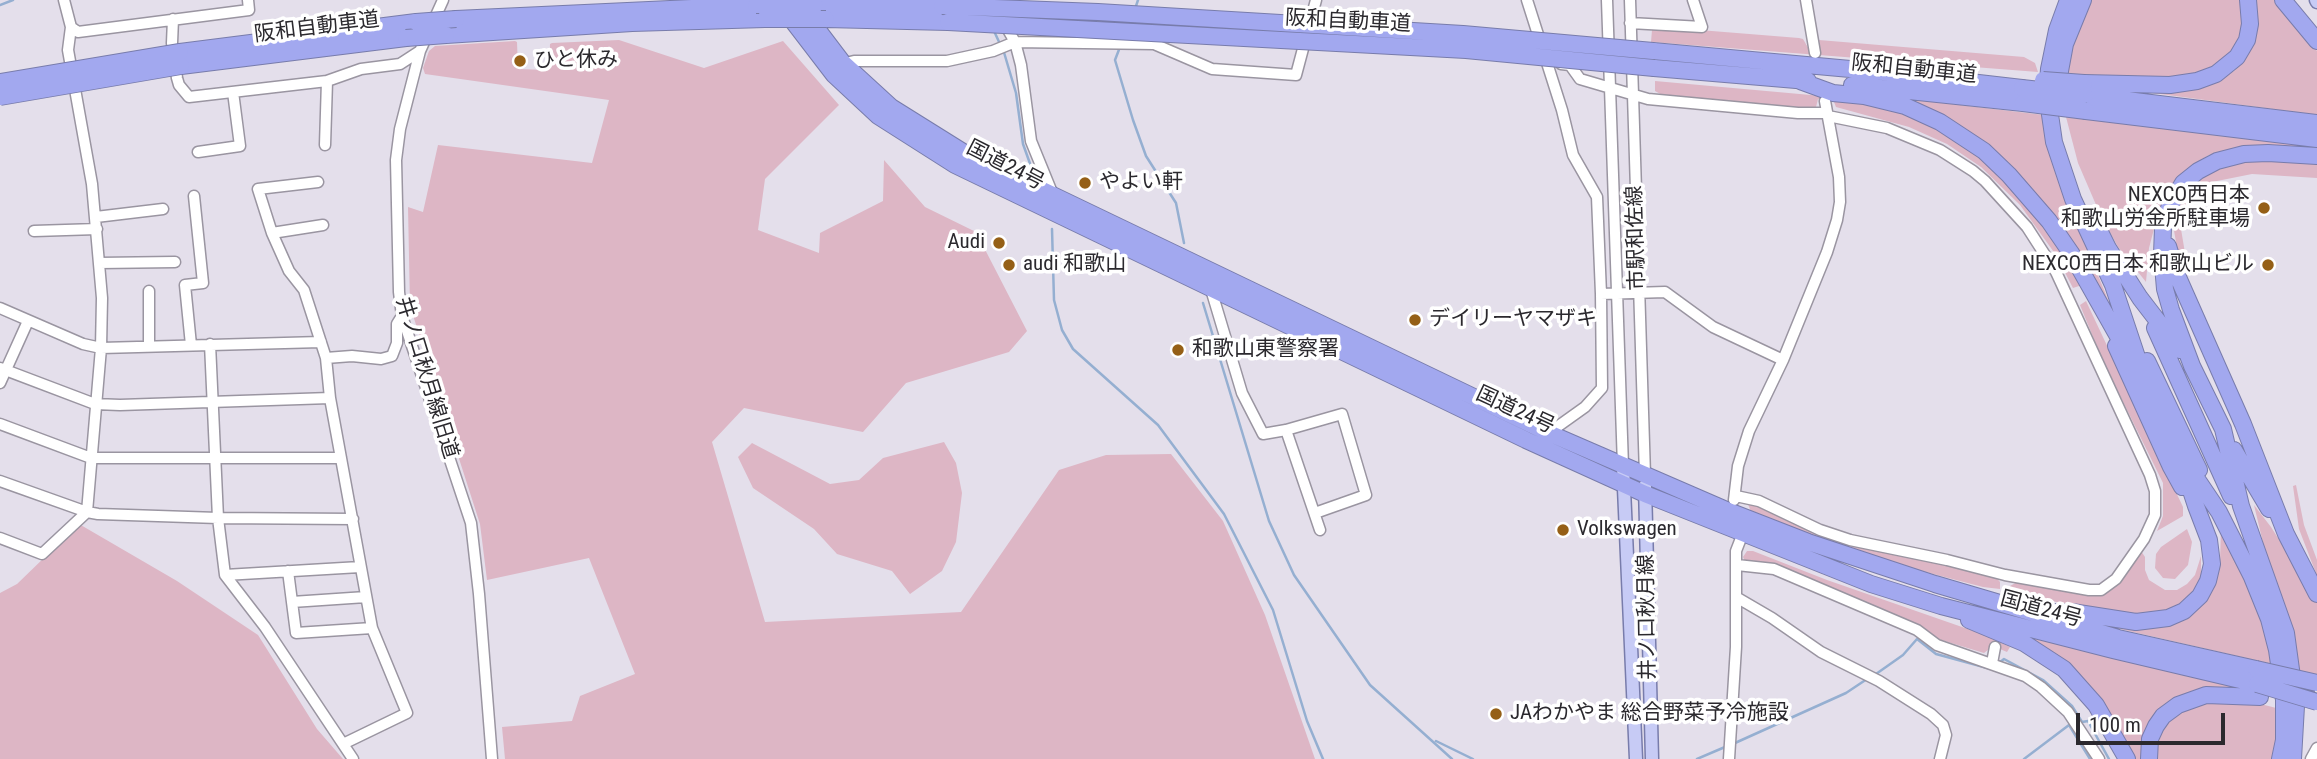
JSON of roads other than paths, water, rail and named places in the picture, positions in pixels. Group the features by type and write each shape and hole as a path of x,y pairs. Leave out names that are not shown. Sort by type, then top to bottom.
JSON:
{"highway":[{"name":"国道24号","path":"777,0 799,32 839,69 891,107 963,152 1551,434 1645,475 1733,504 1808,542 2317,702"},
{"name":"国道24号","path":"795,0 839,69 878,116 955,165 1060,218 1645,494 1871,584 1941,606 2113,650 2258,683 2317,683"},
{"path":"2068,0 2057,30 2048,82 2054,142 2067,183 2213,501 2252,577 2272,629 2280,663 2284,700 2284,740 2280,759"},
{"path":"2083,0 2069,31 2060,71 2059,96 2063,132 2076,177 2112,255 2140,298 2192,366"},
{"path":"2023,90 2085,96 2197,81 2216,74 2237,57 2247,40 2250,24 2248,0"},
{"path":"2283,0 2317,41"},
{"name":"阪和自動車道","path":"0,82 456,19 756,5 815,5 1466,50 1800,81 2023,90"},
{"name":"阪和自動車道","path":"0,97 180,59 406,38 632,23 1098,12 1450,33 1653,51 1883,72 2317,123"},
{"path":"1800,81 1833,93 1896,104 1931,117 1961,134 1993,159 2034,201 2064,242 2147,387 2179,454 2209,540 2212,564 2204,590 2195,602 2184,611 2168,618 2143,622 2061,611 2035,614"},
{"name":"阪和自動車道","path":"2085,96 2317,139"},
{"path":"2286,534 2252,483 2192,366 2171,310 2164,277 2163,228 2169,205 2190,177 2208,165 2225,158 2269,153 2317,156"},
{"path":"2169,205 2167,237 2177,275 2243,424 2286,534 2317,594"},
{"path":"2083,274 2171,467 2196,506"},
{"path":"2113,285 2147,387"},
{"path":"2140,298 2255,548"},
{"path":"2223,429 2241,506 2282,620 2290,654 2296,706 2293,759"},
{"path":"2179,454 2213,501"},
{"path":"1941,606 1979,626 2036,650 2064,669 2096,705 2127,759"},
{"path":"2149,759 2150,740 2156,726 2163,716 2178,705 2206,695 2258,683"}],"main road":[{"name":"井ノ口秋月線","path":"1623,466 1636,759"},
{"name":"井ノ口秋月線","path":"1645,475 1652,759"}],"street":[{"path":"0,538 42,554 87,512 101,348 102,298 92,184 68,50 71,27 64,0"},
{"path":"71,27 78,32 249,10 248,1 260,0"},
{"name":"井ノ口秋月線旧道","path":"443,0 420,51 400,129 396,160 397,274 402,316 471,523 492,759"},
{"path":"990,0 1021,65 1031,141 1060,218"},
{"path":"839,69 947,61 993,51 1012,43 1154,44 1212,69 1296,75 1316,0"},
{"path":"1527,0 1573,155 1597,197 1602,388 1585,407 1551,434"},
{"name":"市駅和佐線","path":"1607,0 1623,466"},
{"name":"市駅和佐線","path":"1630,0 1645,475"},
{"path":"1630,23 1702,27 1693,0"},
{"path":"1806,0 1815,53"},
{"path":"173,19 172,43 179,85 190,97 327,80 361,69 400,64 420,51"},
{"path":"1547,63 1570,65 1580,79 1633,96 1827,115 1887,128 1940,150 1973,171 2020,218 2056,272 2154,484 2153,521 2127,565 2105,588 2076,589 2005,575 1850,540 1820,530 1759,501 1733,504 1738,466 1749,431 1783,360 1827,252 1839,210 1839,177 1827,115 1825,101"},
{"path":"325,145 327,80"},
{"path":"198,152 240,146 233,92"},
{"path":"318,182 258,189 272,233 289,271 304,290 326,358 330,397 372,628 407,713 343,744"},
{"path":"191,345 185,285 203,283 194,196"},
{"path":"96,216 163,209"},
{"path":"272,233 323,225"},
{"path":"34,231 97,229"},
{"path":"99,263 175,262"},
{"path":"1206,270 1242,393 1261,432 1266,435 1342,414 1366,495 1315,513"},
{"path":"149,291 149,346"},
{"path":"1601,294 1665,292 1713,327 1783,360"},
{"path":"0,308 83,344 101,348 321,342"},
{"path":"326,358 352,356 381,359 392,356 397,342 397,324 402,316"},
{"path":"0,383 3,369 28,321"},
{"path":"210,344 218,518 225,575 273,638 353,759"},
{"path":"3,369 95,404 330,397"},
{"path":"0,424 91,458 341,458"},
{"path":"1286,430 1320,530"},
{"path":"0,481 98,514 353,519"},
{"path":"1729,759 1736,647 1736,551 1743,533"},
{"path":"1737,565 1774,569 1917,630 1937,645 2025,676 2060,704 2077,723 2099,759"},
{"path":"225,575 360,567"},
{"path":"288,571 296,632 372,628"},
{"path":"2003,589 2005,575"},
{"path":"292,602 366,597"},
{"path":"1736,597 1821,652 1879,681 1931,714 1944,726 1946,735 1940,759"},
{"path":"1992,663 1995,648"},
{"path":"2311,759 2317,748"}],"waterway":[{"path":"0,5 13,0"},
{"path":"1135,9 1138,0"},
{"path":"994,31 1000,44"},
{"path":"1120,47 1115,60 1133,120 1146,156 1176,203 1184,243"},
{"path":"1003,49 1016,93 1023,144 1033,172"},
{"path":"1052,229 1054,300 1062,330 1073,349 1158,425 1224,514 1273,610 1307,721 1323,759"},
{"path":"1203,303 1269,521 1294,575 1370,685 1452,759"},
{"path":"1876,674 1903,655 1917,639 1936,654 1991,669"},
{"path":"1999,663 2004,659 2043,680 2072,706 2082,722 2088,721 2109,759"},
{"path":"1735,743 1846,693 1867,679"},
{"path":"2024,759 2069,725 2090,759"},
{"path":"1436,741 1473,759"},
{"path":"1697,759 1725,747"}],"place":[{"name":"ひと休み","path":"520,61"},
{"name":"やよい軒","path":"1085,183"},
{"name":"NEXCO西日本 和歌山労金所駐車場","path":"2264,208"},
{"name":"Audi","path":"999,243"},
{"name":"audi 和歌山","path":"1009,265"},
{"name":"NEXCO西日本 和歌山ビル","path":"2268,265"},
{"name":"デイリーヤマザキ","path":"1415,320"},
{"name":"和歌山東警察署","path":"1178,350"},
{"name":"Volkswagen","path":"1563,530"},
{"name":"JAわかやま 総合野菜予冷施設","path":"1496,714"}]}
